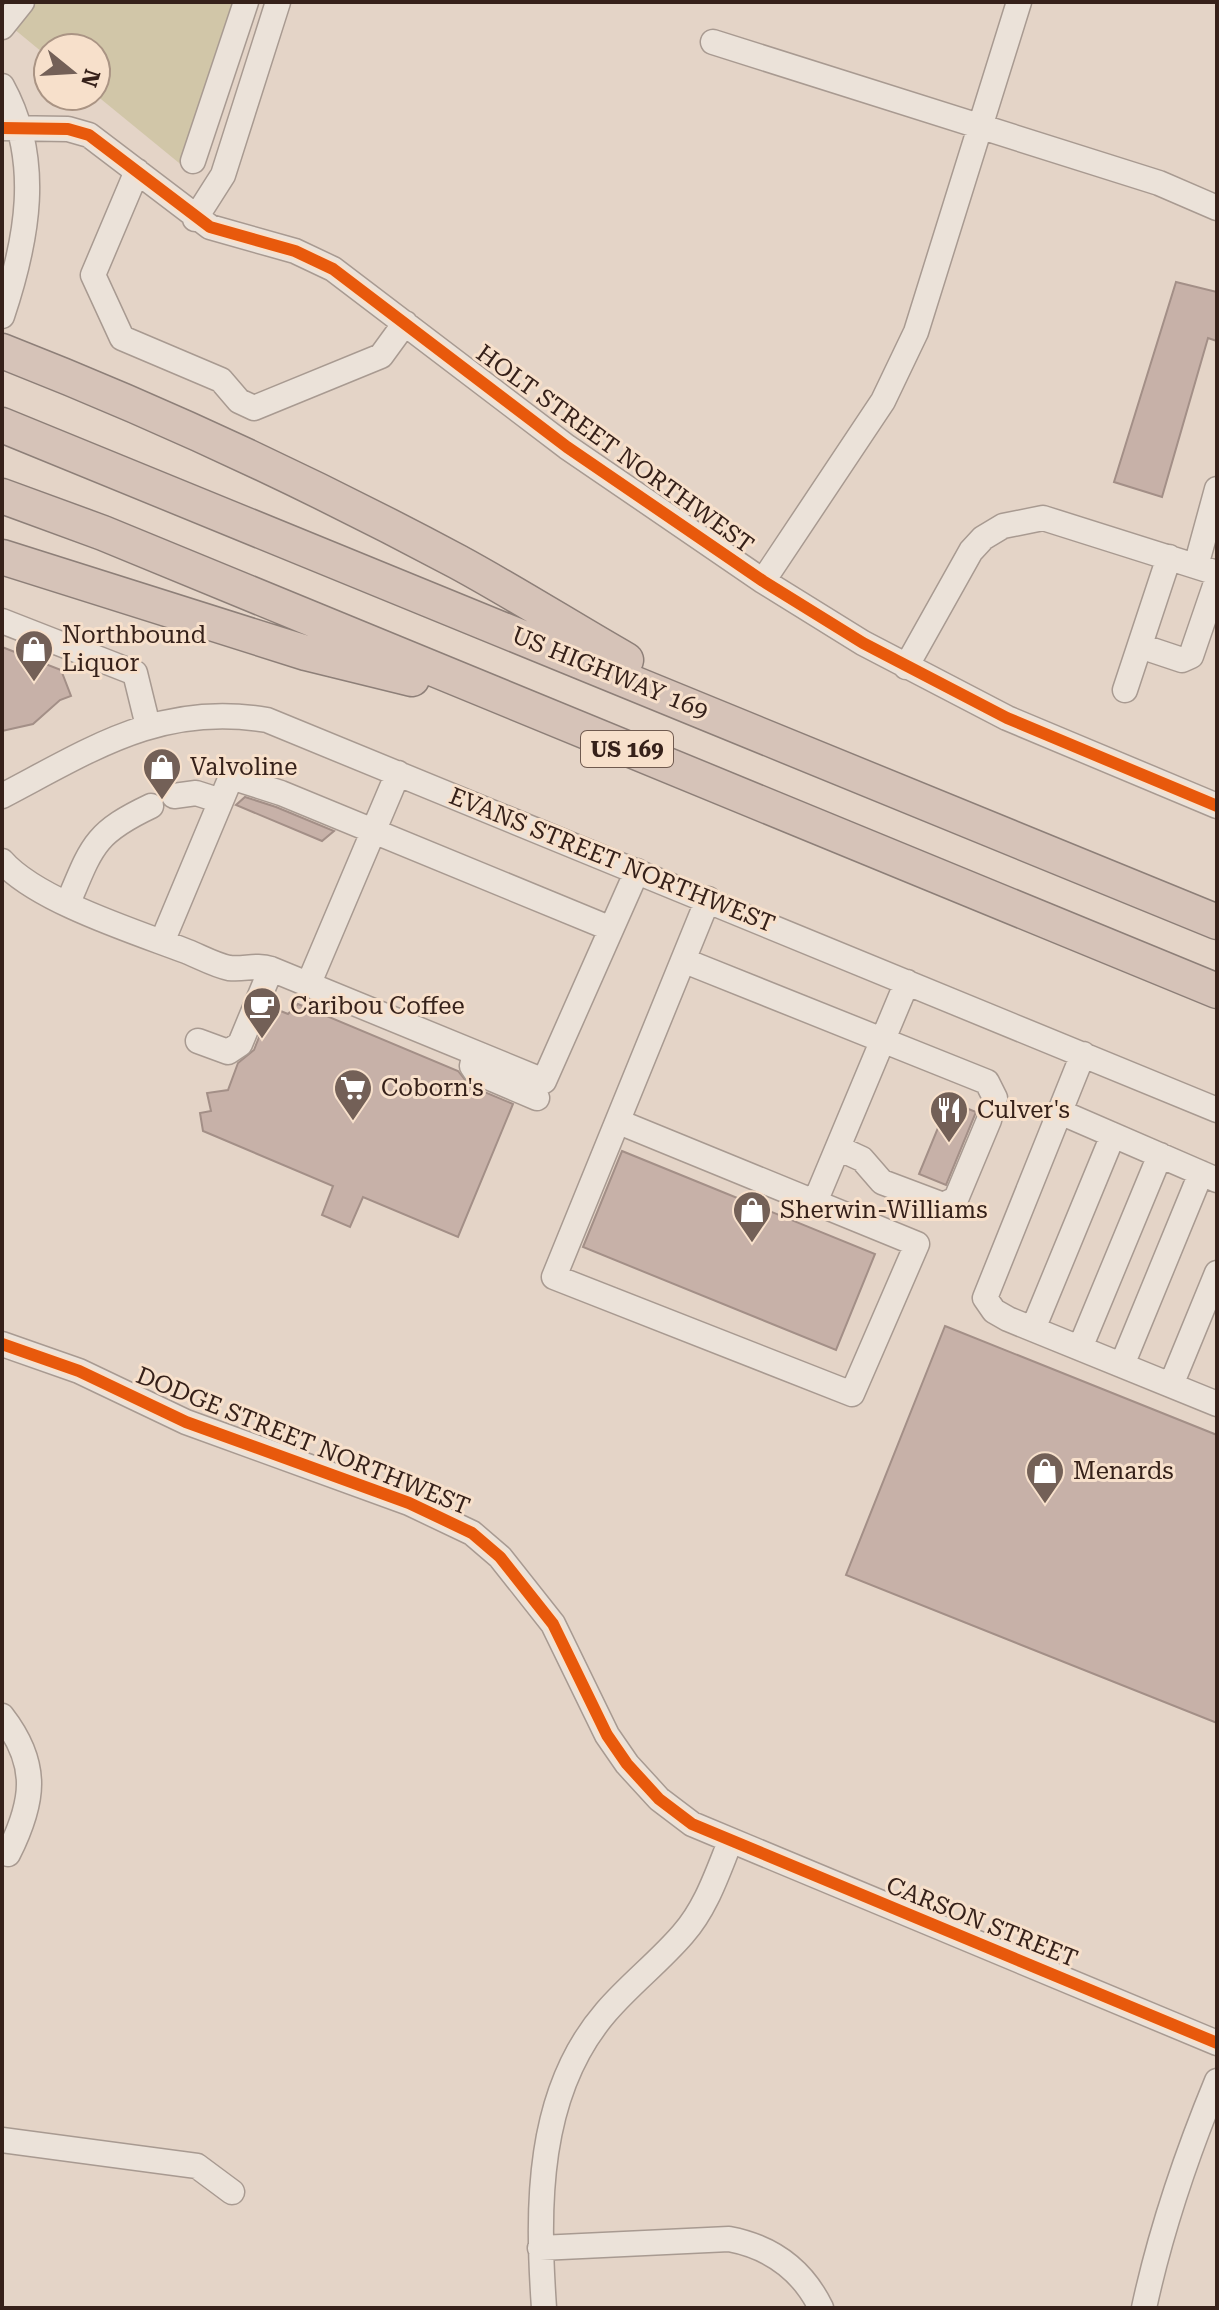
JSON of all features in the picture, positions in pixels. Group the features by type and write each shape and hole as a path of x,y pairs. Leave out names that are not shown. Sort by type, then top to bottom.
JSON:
{"highway":[{"path":"2,351 117,396 265,463 460,563 733,723"},
{"name":"US HIGHWAY 169","path":"2,425 1217,922"},
{"name":"US 169","path":"2,496 1217,991"},
{"path":"2,557 306,653 523,706"}],"street":[{"path":"2,27 22,2"},
{"path":"193,161 246,2"},
{"path":"195,219 223,175 278,2"},
{"path":"763,581 883,401 900,368 930,296 1019,2"},
{"path":"713,42 1159,183 1217,208"},
{"path":"2,86 11,128 27,169 27,213 18,265 2,316"},
{"name":"HOLT STREET NORTHWEST","path":"11,128 80,131 100,141 195,219 210,227 320,261 567,447 763,581 906,667 1007,718 1217,806"},
{"path":"137,171 93,275 122,338 212,375 229,387 239,401 254,408 381,356 405,323"},
{"path":"906,667 971,551 983,538 1003,526 1025,519 1058,521 1206,569 1217,489"},
{"path":"1125,690 1169,557"},
{"path":"1140,646 1182,660 1191,656 1217,580"},
{"path":"2,621 135,673 148,726"},
{"name":"EVANS STREET NORTHWEST","path":"2,796 104,741 148,726 197,716 267,720 1217,1110"},
{"path":"309,983 398,773"},
{"path":"162,942 231,777 281,793 609,928"},
{"path":"174,796 196,793 221,801"},
{"path":"68,903 97,841 118,822 151,806"},
{"path":"2,861 29,884 162,942 229,968 260,965 271,969 544,1081 609,928 619,914 637,871"},
{"path":"619,1122 917,1244 852,1394 554,1277 708,899"},
{"path":"685,961 987,1082 995,1098 956,1199 943,1205 882,1182 862,1159 838,1148"},
{"path":"198,1041 228,1052 240,1044 271,969"},
{"path":"815,1202 907,982"},
{"path":"475,1053 472,1066 476,1072 537,1098"},
{"path":"1083,1054 985,1298 994,1311 1033,1329 1216,1401"},
{"path":"1060,1112 1209,1176 1122,1365"},
{"path":"1033,1329 1113,1135"},
{"path":"1080,1348 1160,1155"},
{"path":"1171,1385 1217,1273"},
{"name":"DODGE STREET NORTHWEST","path":"2,1344 79,1371 186,1422 409,1503 472,1533 510,1568 553,1624 607,1735 627,1764 659,1799 692,1824 730,1842"},
{"path":"2,1716 20,1746 31,1787 25,1820 8,1854"},
{"path":"544,2308 540,2189 557,2103 578,2051 604,2014 684,1933 708,1897 730,1842"},
{"name":"CARSON STREET","path":"730,1842 1217,2043"},
{"path":"1144,2308 1160,2235 1183,2164 1217,2081"},
{"path":"2,2140 197,2166 232,2192"},
{"path":"540,2248 729,2239 751,2243 775,2255 800,2275 821,2308"}],"shaded area":[{"path":"2,2 236,2 184,167 112,108 112,32 32,32 32,44 2,19"}],"building":[{"path":"1176,282 1217,292 1217,341 1208,338 1162,497 1114,482"},
{"name":"Northbound Liquor","path":"2,647 61,670 71,696 60,700 33,724 2,731"},
{"path":"245,797 334,831 322,841 236,805"},
{"name":"Coborn's","path":"298,1004 458,1071 470,1086 513,1104 458,1237 363,1197 350,1227 322,1215 333,1186 203,1131 200,1113 211,1111 207,1093 228,1090 238,1063 254,1050 271,1007 288,1014"},
{"name":"Culver's","path":"949,1101 976,1112 946,1185 919,1174"},
{"path":"622,1151 875,1254 836,1350 583,1247"},
{"name":"Menards","path":"945,1326 1217,1435 1217,1723 846,1575"}],"cycle path":[{"path":"2,128 68,129 89,135 210,227 295,251 333,269 567,447 763,581 863,643 1007,718 1217,806"},
{"path":"2,1344 79,1371 186,1422 409,1503 472,1533 500,1557 553,1624 607,1735 627,1764 659,1799 692,1824 1217,2043"}],"place":[{"name":"Northbound Liquor","path":"34,683"},
{"name":"Valvoline","path":"162,801"},
{"name":"Caribou Coffee","path":"262,1040"},
{"name":"Coborn's","path":"353,1122"},
{"name":"Culver's","path":"949,1144"},
{"name":"Sherwin-Williams","path":"752,1244"},
{"name":"Menards","path":"1045,1505"}]}
